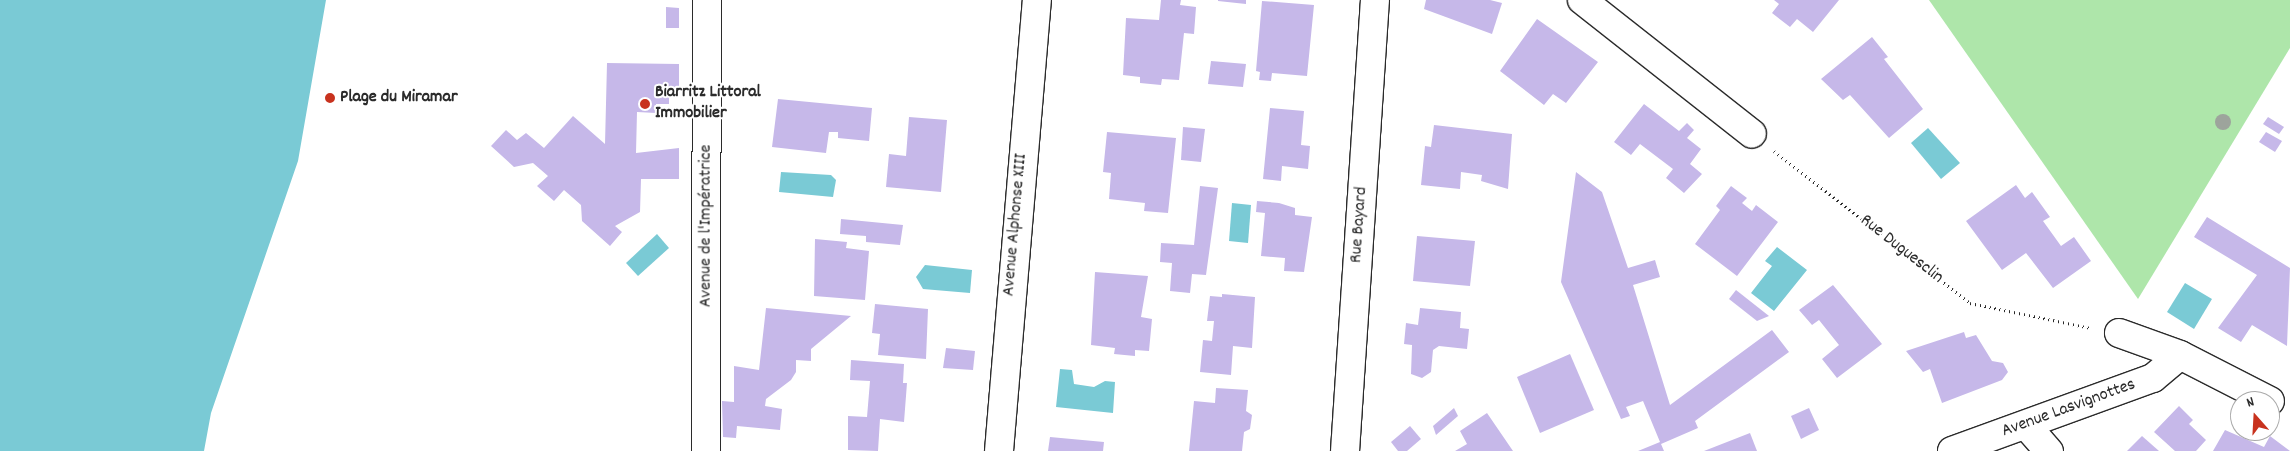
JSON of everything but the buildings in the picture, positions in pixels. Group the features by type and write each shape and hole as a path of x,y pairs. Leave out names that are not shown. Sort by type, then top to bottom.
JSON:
{"street":[{"name":"Avenue de l'Impératrice","path":"706,451 707,0"},
{"name":"Avenue Alphonse XIII","path":"999,451 1037,0"},
{"name":"Rue Bayard","path":"1345,451 1375,0"},
{"path":"1582,0 1752,134"},
{"path":"2119,333 2180,355 2250,391"},
{"name":"Avenue Lasvignottes","path":"1952,451 2153,378 2180,355"},
{"path":"2026,425 2049,451"}],"path":[{"name":"Rue Duguesclin","path":"1752,134 1970,303 2119,333"}],"green space":[{"path":"1929,0 2290,0 2290,48 2138,299"}],"water":[{"path":"0,0 326,0 298,161 211,413 204,451 0,451"},
{"path":"1928,128 1960,163 1941,179 1911,143"},
{"path":"781,172 831,175 836,180 833,197 779,192"},
{"path":"1232,203 1251,205 1248,243 1229,241"},
{"path":"657,234 669,248 638,276 626,263"},
{"path":"1777,247 1807,270 1774,311 1751,293 1772,266 1765,261"},
{"path":"925,265 972,270 970,293 923,289 916,277"},
{"path":"2185,283 2212,299 2194,329 2167,312"},
{"path":"1060,369 1072,370 1074,384 1094,387 1105,381 1115,382 1113,413 1056,407"}],"place":[{"name":"Plage du Miramar","path":"330,98"},
{"name":"Biarritz Littoral Immobilier","path":"645,104"}]}
